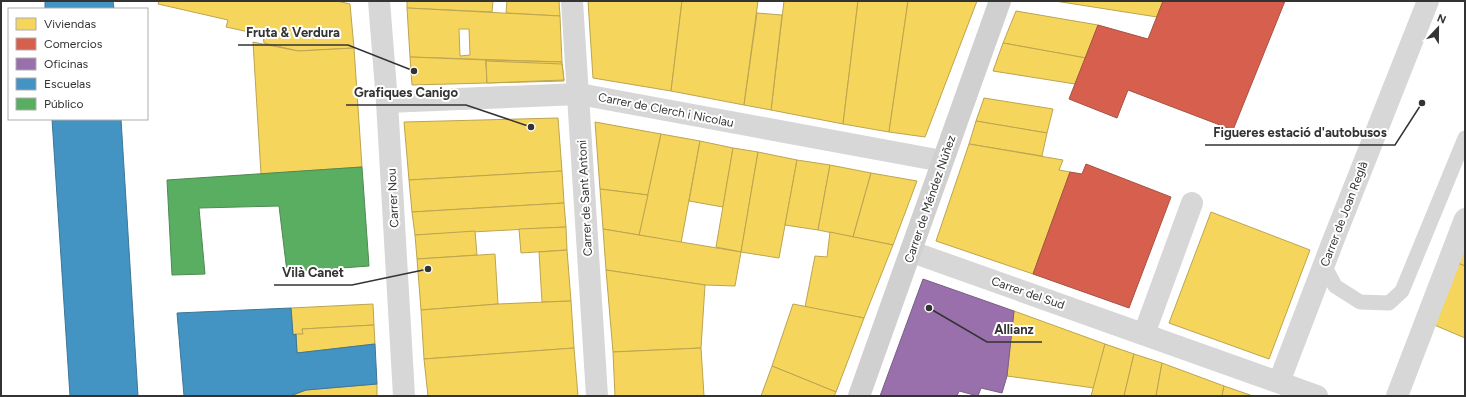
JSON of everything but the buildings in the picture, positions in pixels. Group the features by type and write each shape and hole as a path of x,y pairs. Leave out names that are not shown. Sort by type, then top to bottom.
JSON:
{"street":[{"name":"Carrer Nou","path":"379,1 387,102 404,396"},
{"name":"Carrer de Sant Antoni","path":"572,1 597,396"},
{"name":"Carrer de Méndez Núñez","path":"859,396 912,252 942,162 1000,1"},
{"name":"Carrer de Joan Reglà","path":"1298,391 1324,265 1428,1"},
{"name":"Carrer de Clerch i Nicolau","path":"387,102 579,94 942,162"},
{"path":"1144,334 1192,203"},
{"path":"1397,396 1465,219"},
{"name":"Carrer del Sud","path":"912,252 1144,334 1298,391"}],"lane":[{"path":"1324,265 1335,286 1360,302 1389,303 1402,291 1465,138"}],"place":[{"name":"Fruta & Verdura","path":"414,71"},
{"name":"Figueres estació d'autobusos","path":"1422,103"},
{"name":"Grafiques Canigo","path":"531,127"},
{"name":"Vilà Canet","path":"428,269"},
{"name":"Allianz","path":"929,308"}]}
